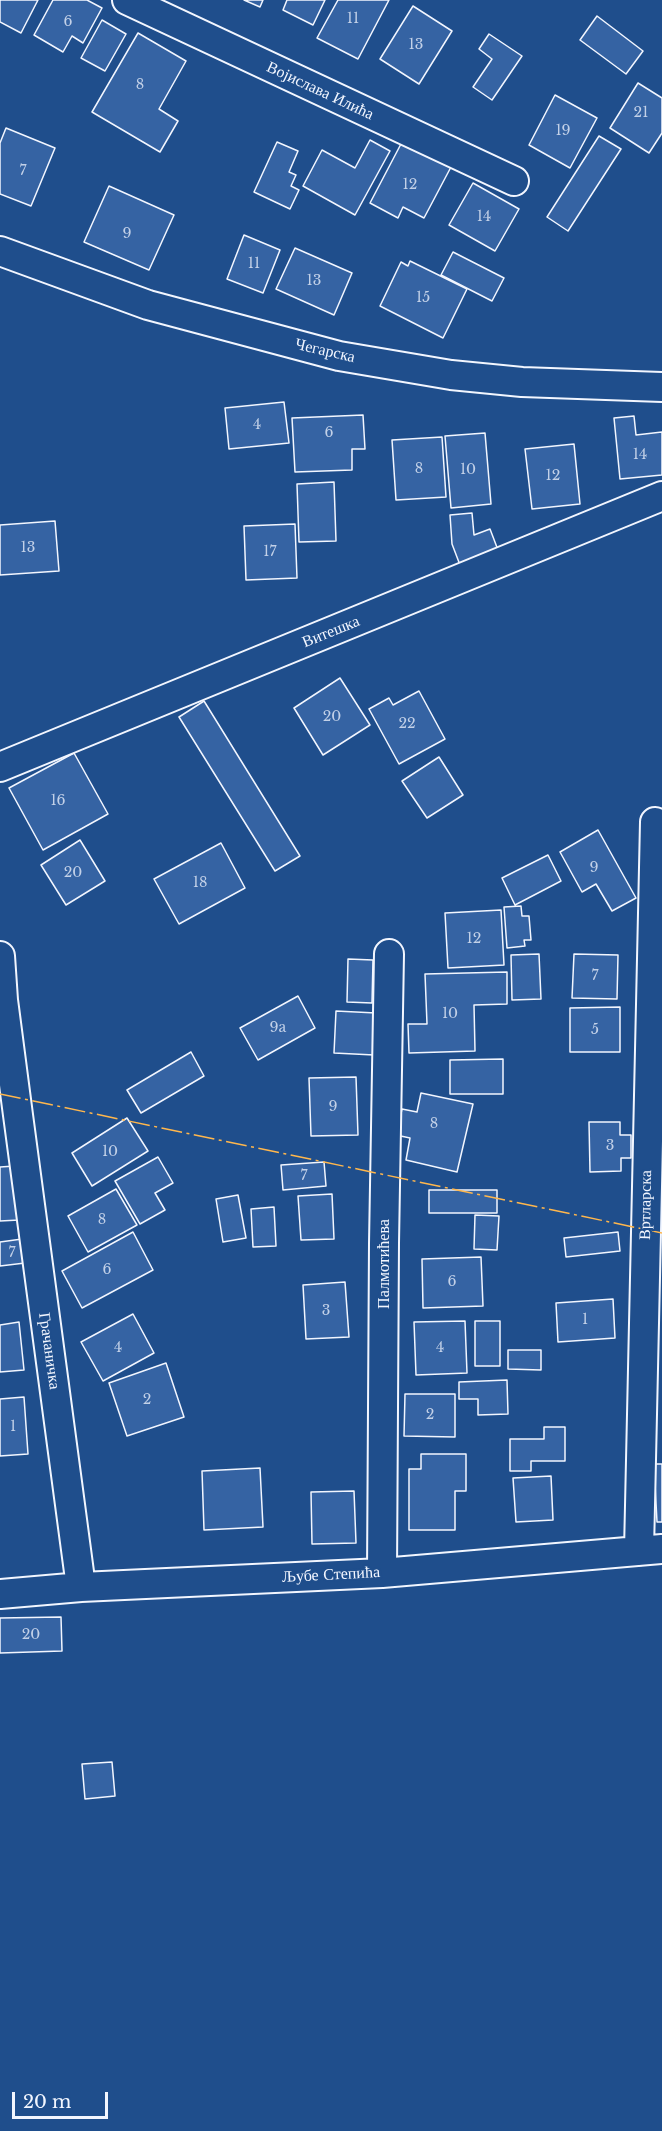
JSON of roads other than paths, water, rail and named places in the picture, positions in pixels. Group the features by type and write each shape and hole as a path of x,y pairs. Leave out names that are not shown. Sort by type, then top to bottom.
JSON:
{"street":[{"name":"Војислава Илића","path":"127,0 514,181"},
{"name":"Чегарска","path":"0,251 148,305 339,356 451,375 510,381 662,387"},
{"name":"Витешка","path":"0,767 662,496"},
{"name":"Вртларска","path":"650,1550 655,822"},
{"name":"Палмотићева","path":"382,1573 389,954"},
{"name":"Грачаничка","path":"0,956 1,999 81,1587"},
{"name":"Љубе Степића","path":"0,1594 81,1587 382,1573 650,1550"}]}
